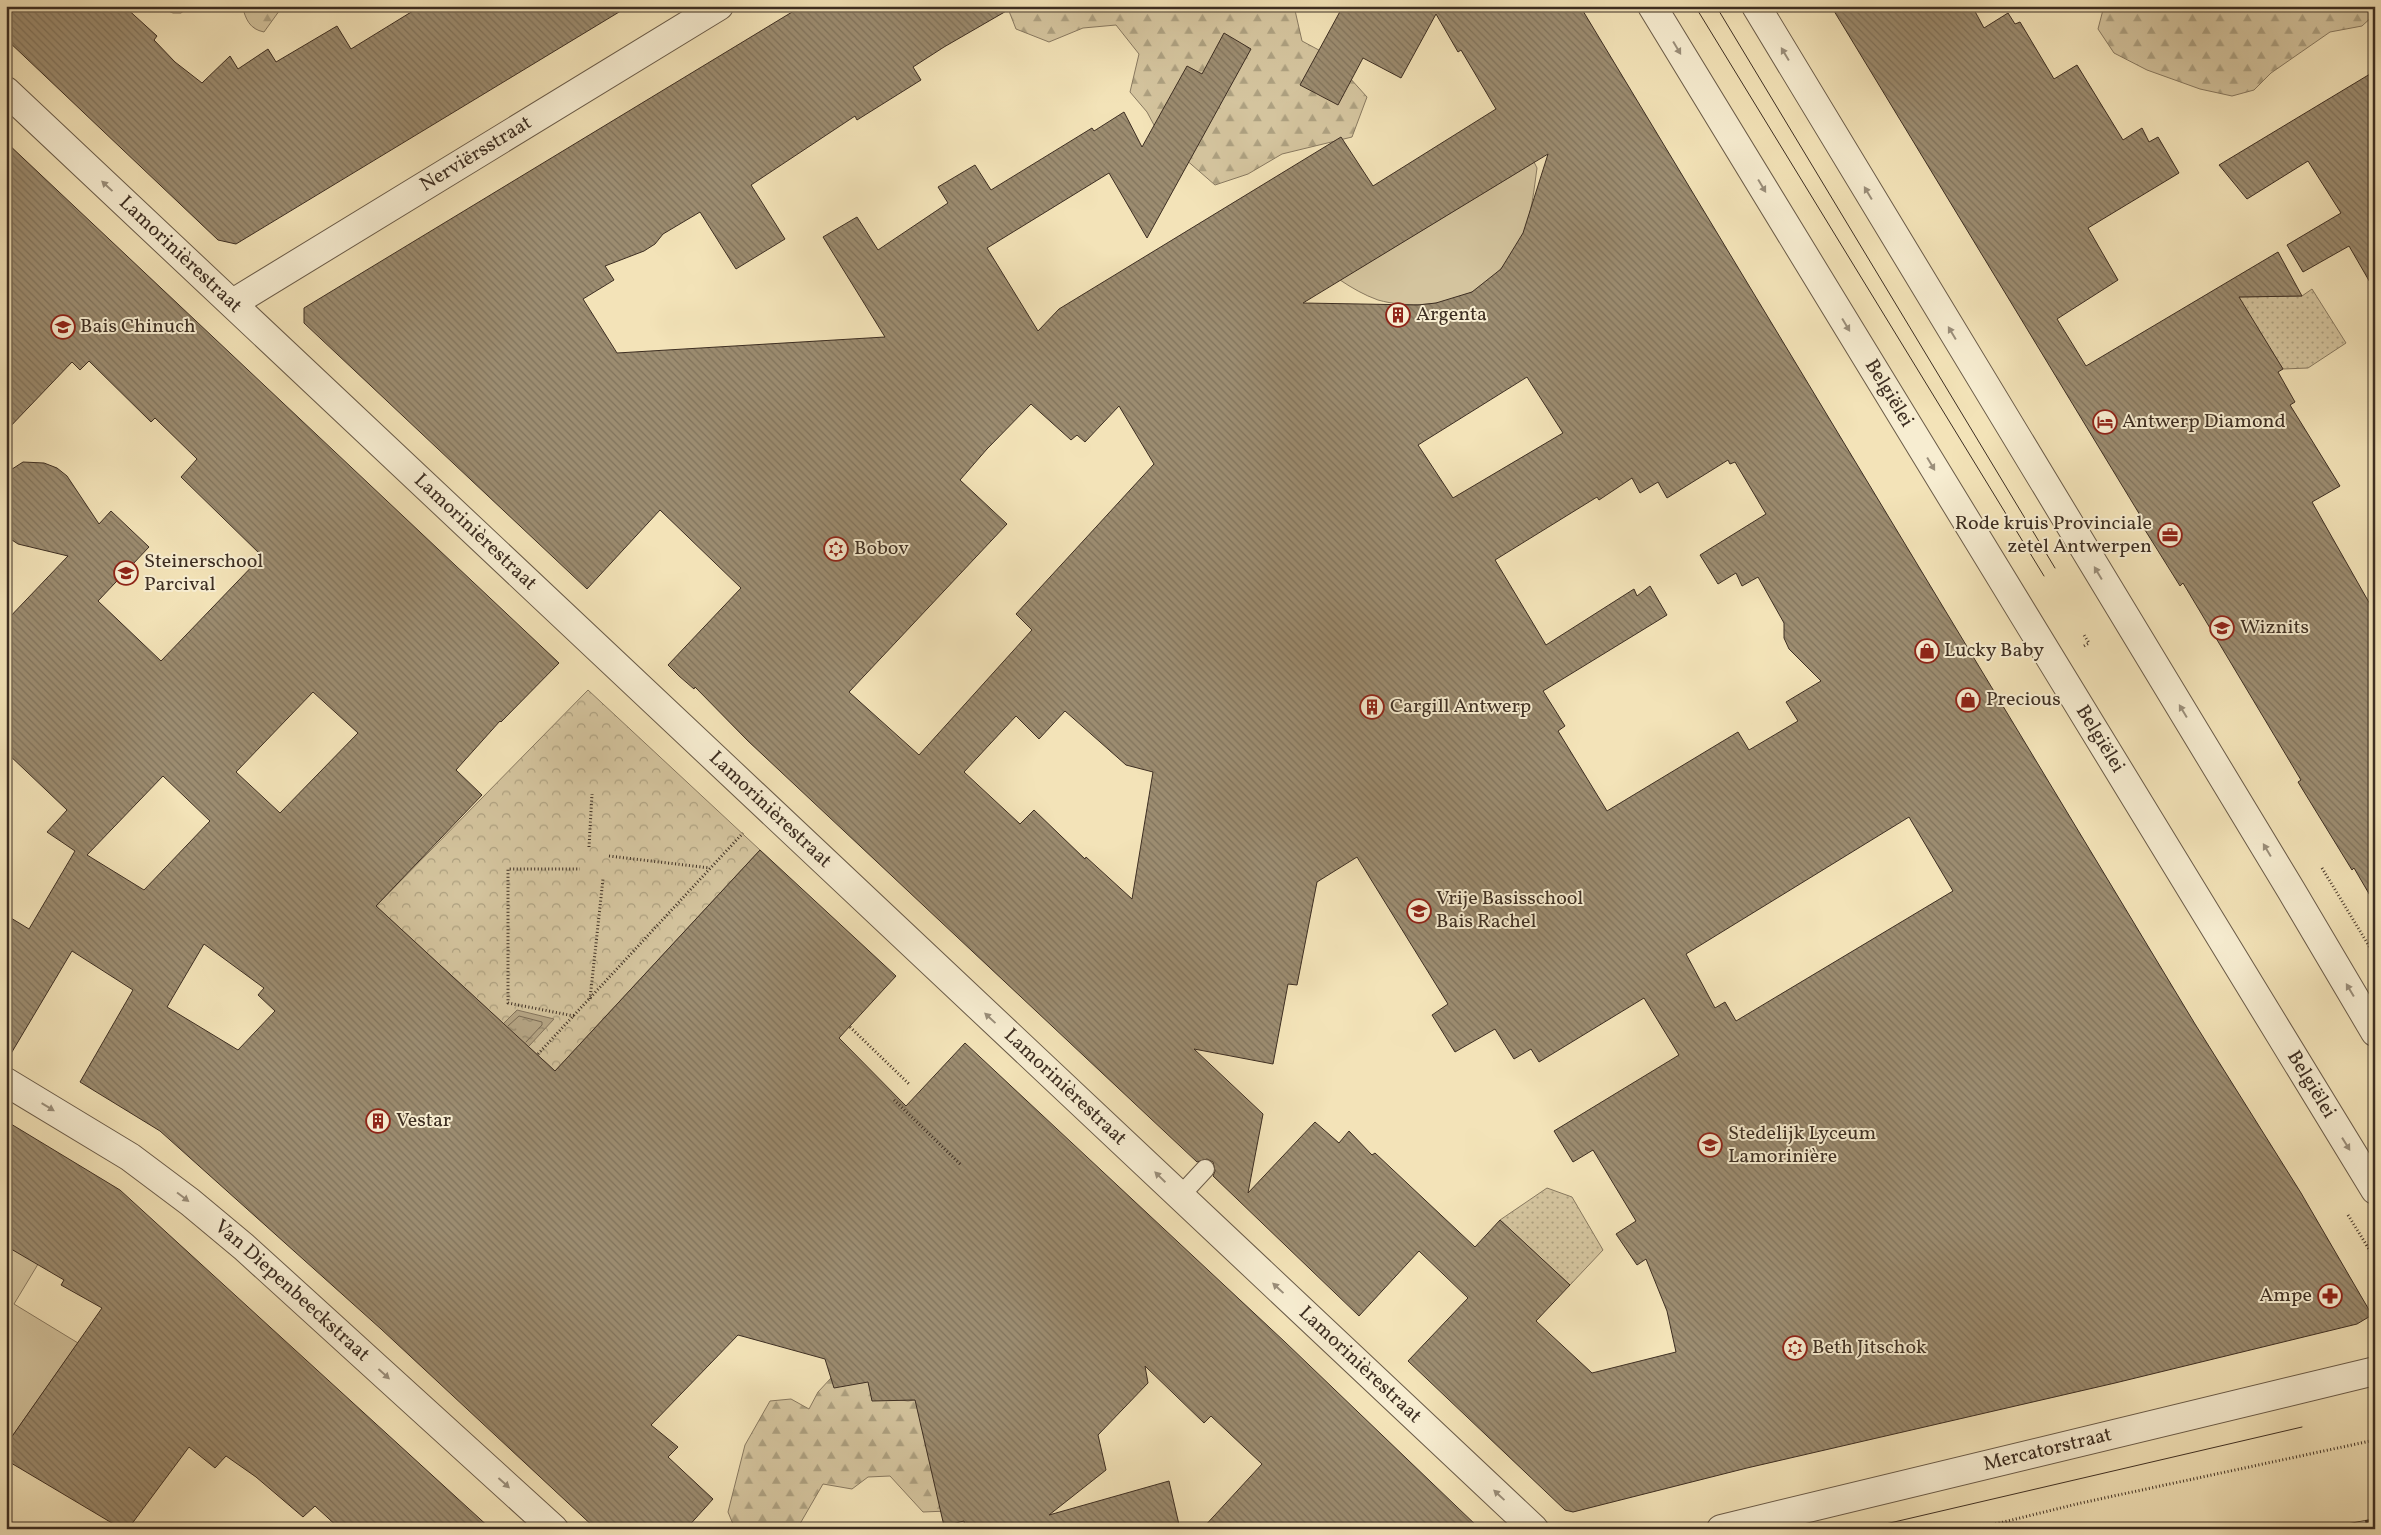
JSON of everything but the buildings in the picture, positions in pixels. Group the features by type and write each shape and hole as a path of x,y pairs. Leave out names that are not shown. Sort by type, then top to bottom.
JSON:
{"street":[{"name":"Nerviërsstraat","path":"233,303 720,6"},
{"name":"Belgiëlei","path":"1652,6 2375,1190"},
{"path":"1756,6 2375,1032"},
{"name":"Lamorinièrestraat","path":"6,91 1534,1529"},
{"name":"Van Diepenbeeckstraat","path":"6,1082 130,1158 190,1202 244,1247 554,1529"},
{"name":"Mercatorstraat","path":"1721,1529 2375,1371"}],"lane":[{"path":"1180,1196 1205,1169"}],"path":[{"path":"589,847 592,794"},
{"path":"538,1054 766,808"},
{"path":"609,856 711,868"},
{"path":"574,1016 508,1003 508,869 580,870"},
{"path":"590,999 603,879"},
{"path":"850,1027 909,1084"},
{"path":"894,1100 961,1166"},
{"path":"1975,1529 2081,1503 2375,1440"}],"green space":[{"path":"157,6 190,6 181,13 173,13"},
{"path":"242,6 282,7 264,32 252,26"},
{"path":"1007,6 1294,6 1302,41 1330,56 1367,97 1352,137 1282,154 1248,174 1215,185 1161,138 1147,112 1130,92 1139,54 1116,25 1083,28 1049,42 1016,29"},
{"path":"2104,6 2375,6 2375,14 2362,26 2330,32 2271,73 2254,90 2232,96 2200,89 2147,70 2114,53 2098,29"},
{"path":"1534,162 1537,168 1534,192 1529,217 1520,241 1496,274 1472,292 1462,297 1438,303 1413,305 1389,303 1358,291 1340,280"},
{"path":"2312,289 2346,343 2308,368 2283,369 2236,297 2302,296"},
{"path":"588,690 760,850 555,1071 376,906"},
{"path":"1547,1188 1572,1197 1603,1250 1570,1285 1500,1220"},
{"path":"52,1241 14,1304 78,1343 6,1445 6,1245"},
{"path":"831,1378 883,1383 893,1399 908,1401 931,1397 948,1511 923,1512 890,1476 868,1477 852,1489 823,1484 797,1529 735,1529 728,1512 745,1445 770,1401 791,1399 809,1409 818,1392"}],"water":[{"path":"517,1010 554,1019 517,1059 492,1035"}],"tram line":[{"path":"1695,6 2044,576"},
{"path":"1716,6 2055,568"},
{"path":"1864,1529 2302,1427"}],"railway":[{"path":"2333,1529 2375,1521"}],"place":[{"name":"Argenta","path":"1398,315"},
{"name":"Bais Chinuch","path":"63,327"},
{"name":"Antwerp Diamond","path":"2105,422"},
{"name":"Rode kruis Provinciale zetel Antwerpen","path":"2170,535"},
{"name":"Bobov","path":"836,549"},
{"name":"Steinerschool Parcival","path":"126,573"},
{"name":"Wiznits","path":"2222,628"},
{"name":"Lucky Baby","path":"1927,651"},
{"name":"Precious","path":"1968,700"},
{"name":"Cargill Antwerp","path":"1372,707"},
{"name":"Vrije Basisschool Bais Rachel","path":"1419,911"},
{"name":"Vestar","path":"378,1121"},
{"name":"Stedelijk Lyceum Lamorinière","path":"1710,1145"},
{"name":"Ampe","path":"2330,1296"},
{"name":"Beth Jitschok","path":"1795,1348"}]}
